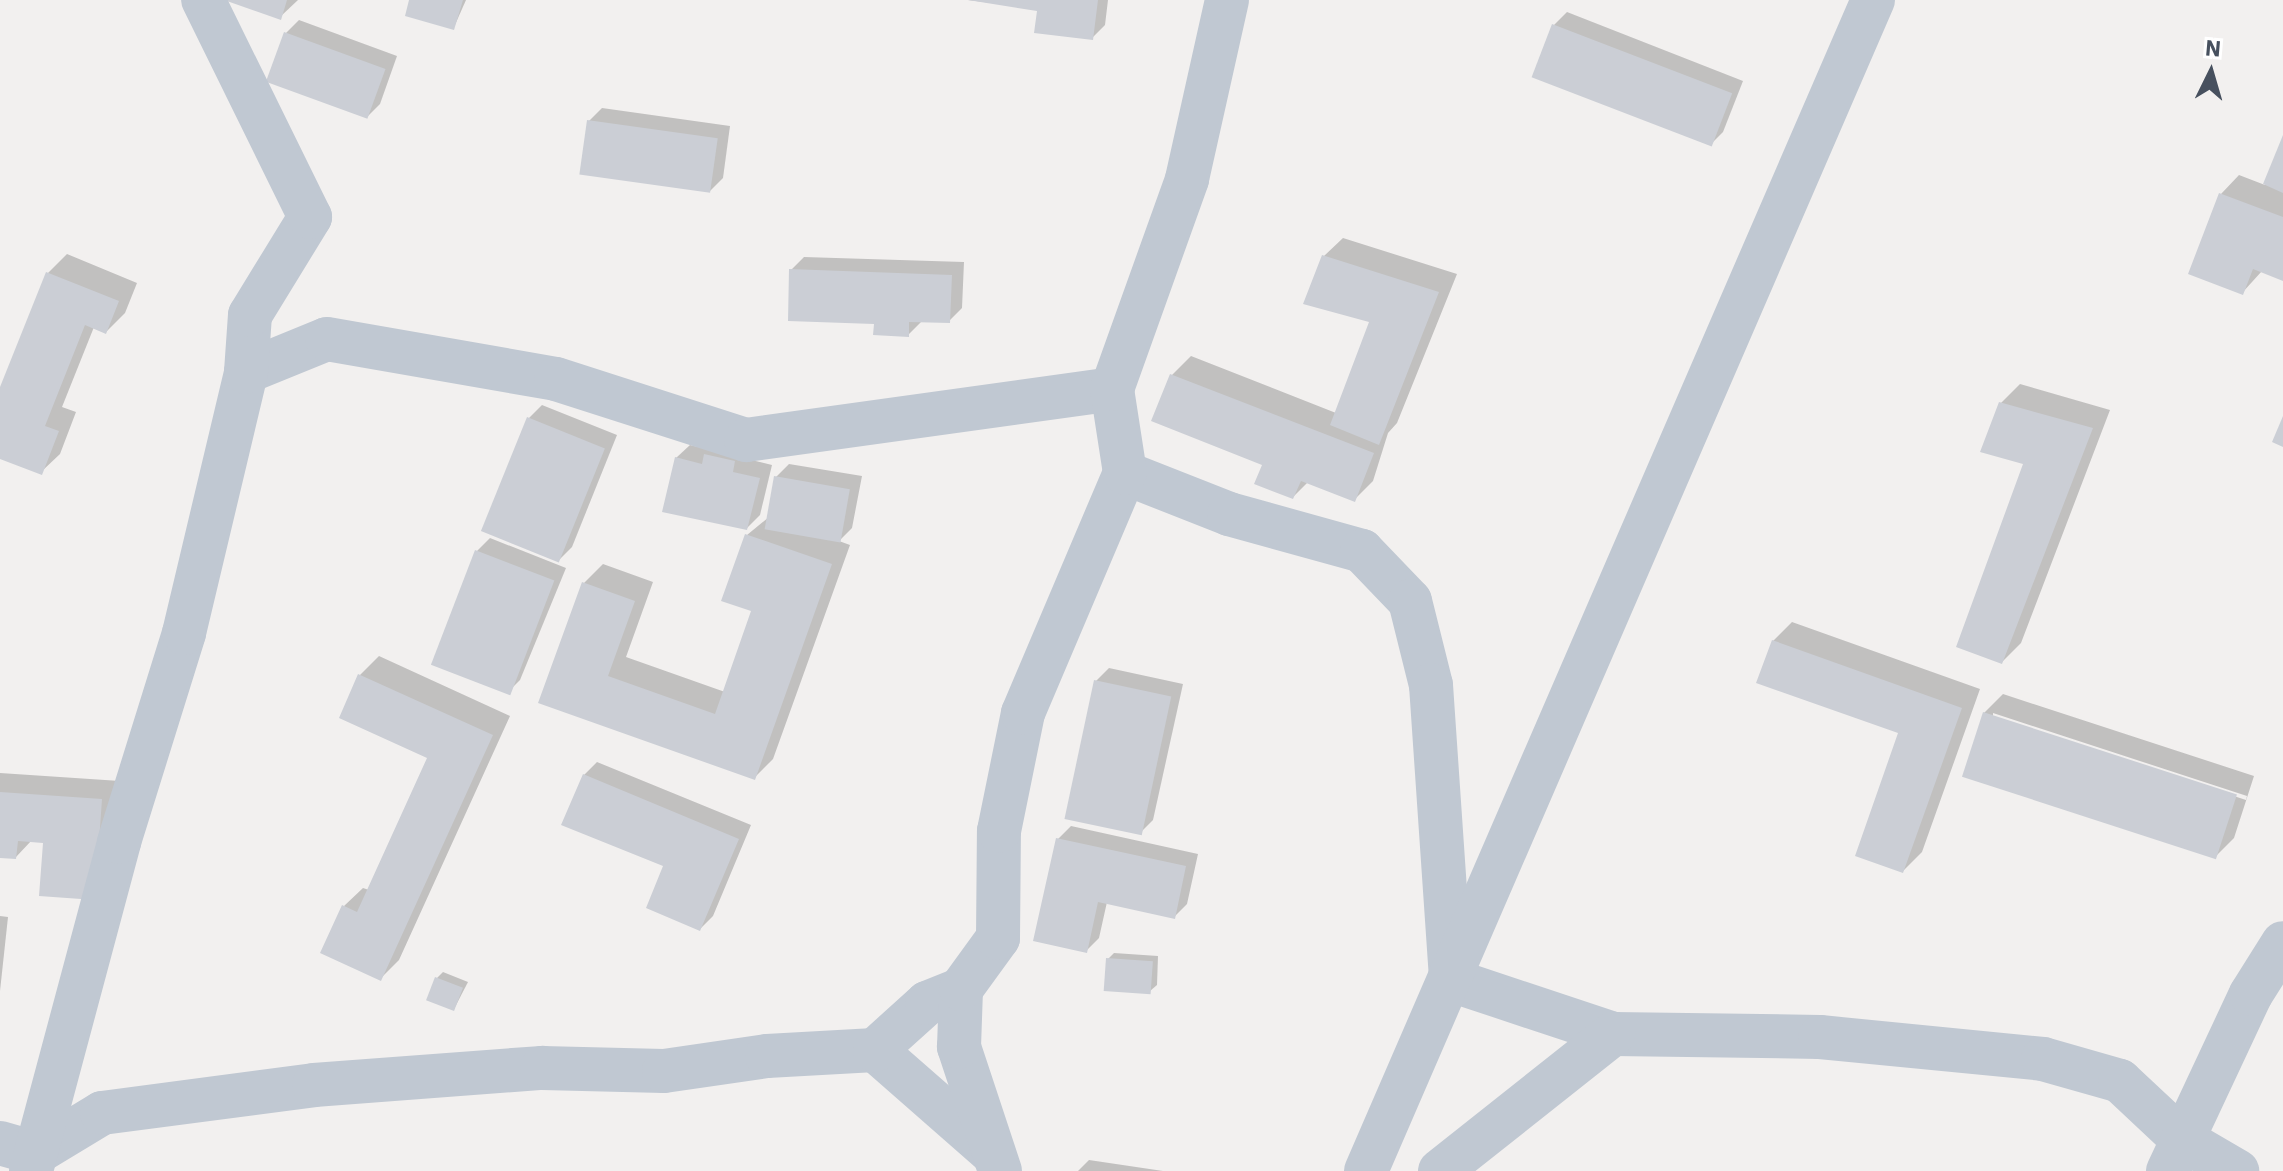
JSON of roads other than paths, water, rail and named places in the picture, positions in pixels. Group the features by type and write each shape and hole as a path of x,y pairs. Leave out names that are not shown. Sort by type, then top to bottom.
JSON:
{"street":[{"path":"22,1156 184,633 246,372 250,315 310,217 203,0"},
{"path":"875,1050 927,1003 961,989 998,938 999,831 1023,713 1125,473 1112,389 1187,179 1227,0"},
{"path":"1366,1171 1873,0"},
{"path":"246,372 327,339 556,379 746,440 1112,389"},
{"path":"1125,473 1229,514 1362,551 1410,601 1431,685 1451,980"},
{"path":"2175,1155 2251,994 2283,943"},
{"path":"1451,980 1613,1034 1820,1037 2043,1059 2120,1081 2175,1155 2237,1171"},
{"path":"961,989 959,1047 998,1164"},
{"path":"1440,1171 1613,1034"},
{"path":"22,1156 102,1113 314,1085 542,1068 664,1071 767,1056 875,1050 922,1054 959,1047"},
{"path":"875,1050 998,1164"}]}
